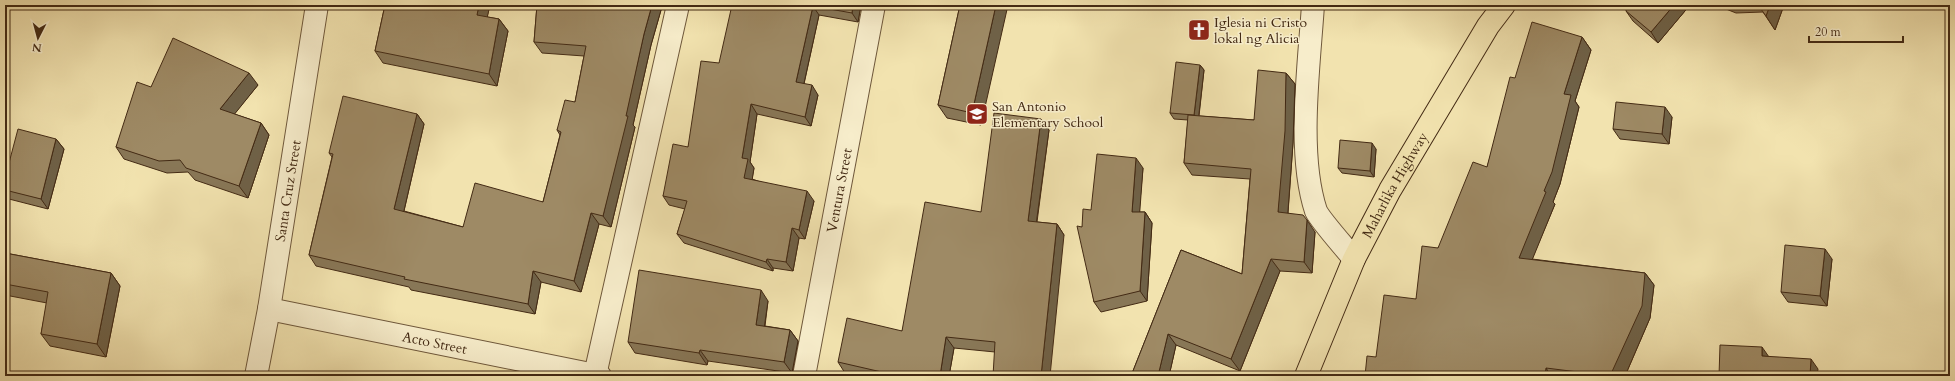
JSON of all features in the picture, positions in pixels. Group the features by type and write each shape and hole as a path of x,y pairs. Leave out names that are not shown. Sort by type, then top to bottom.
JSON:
{"main road":[{"name":"Maharlika Highway","path":"1306,376 1354,259 1390,190 1488,26 1504,5"}],"street":[{"name":"Santa Cruz Street","path":"256,376 269,309 317,5"},
{"path":"598,376 678,5"},
{"name":"Ventura Street","path":"804,376 874,5"},
{"path":"1313,5 1307,99 1306,162 1317,213 1354,259"},
{"name":"Acto Street","path":"269,309 598,376"}],"building":[{"path":"385,5 479,5 477,15 499,19 489,74 375,51"},
{"path":"537,5 652,5 626,116 628,116 603,216 591,213 574,281 533,271 528,304 404,279 405,277 309,255 333,154 329,153 343,96 417,114 394,209 463,227 475,183 543,202 561,132 557,130 565,100 575,102 586,46 534,42"},
{"path":"732,5 760,5 779,9 780,5 853,5 852,13 813,6 796,82 812,85 805,117 751,104 742,158 748,159 744,178 807,191 799,230 792,228 786,262 767,259 766,262 677,234 687,201 663,196 673,144 688,147 701,61 719,63"},
{"path":"960,5 996,5 972,113 938,105"},
{"path":"1626,5 1674,5 1651,32 1626,11"},
{"path":"1758,5 1770,5 1766,16"},
{"path":"1532,22 1582,37 1564,94 1571,95 1552,172 1544,191 1546,192 1519,258 1645,273 1642,306 1610,376 1546,368 1545,376 1365,376 1367,356 1376,357 1384,295 1416,299 1422,246 1438,248 1473,162 1487,167 1510,77 1515,78"},
{"path":"173,38 249,73 220,109 261,123 239,186 186,168 180,160 159,161 116,147 137,82 151,87"},
{"path":"1176,62 1200,65 1194,115 1170,113"},
{"path":"1258,70 1286,73 1285,131 1278,212 1303,215 1307,220 1304,262 1271,259 1231,359 1168,334 1158,376 1131,376 1181,250 1242,274 1251,169 1184,163 1188,115 1254,120"},
{"path":"1616,102 1665,107 1662,134 1613,129"},
{"path":"994,113 1041,119 1028,221 1057,224 1041,376 993,376 995,342 946,337 940,376 899,376 838,362 847,318 902,331 925,202 981,212"},
{"path":"18,129 56,139 41,199 5,190 5,178"},
{"path":"1340,140 1372,143 1370,171 1338,168"},
{"path":"1097,154 1136,158 1132,212 1145,212 1140,291 1094,302 1077,226 1082,227 1083,209 1091,210"},
{"path":"1785,245 1825,249 1820,296 1781,292"},
{"path":"5,253 111,273 97,344 41,334 48,292 5,284"},
{"path":"639,270 761,290 756,325 790,330 784,362 700,350 699,353 628,342"},
{"path":"1720,345 1762,347 1762,356 1811,359 1810,376 1719,376"},
{"path":"1227,373 1233,376 1226,376"}],"place":[{"name":"Iglesia ni Cristo lokal ng Alicia","path":"1199,30"},
{"name":"San Antonio Elementary School","path":"977,114"}]}
